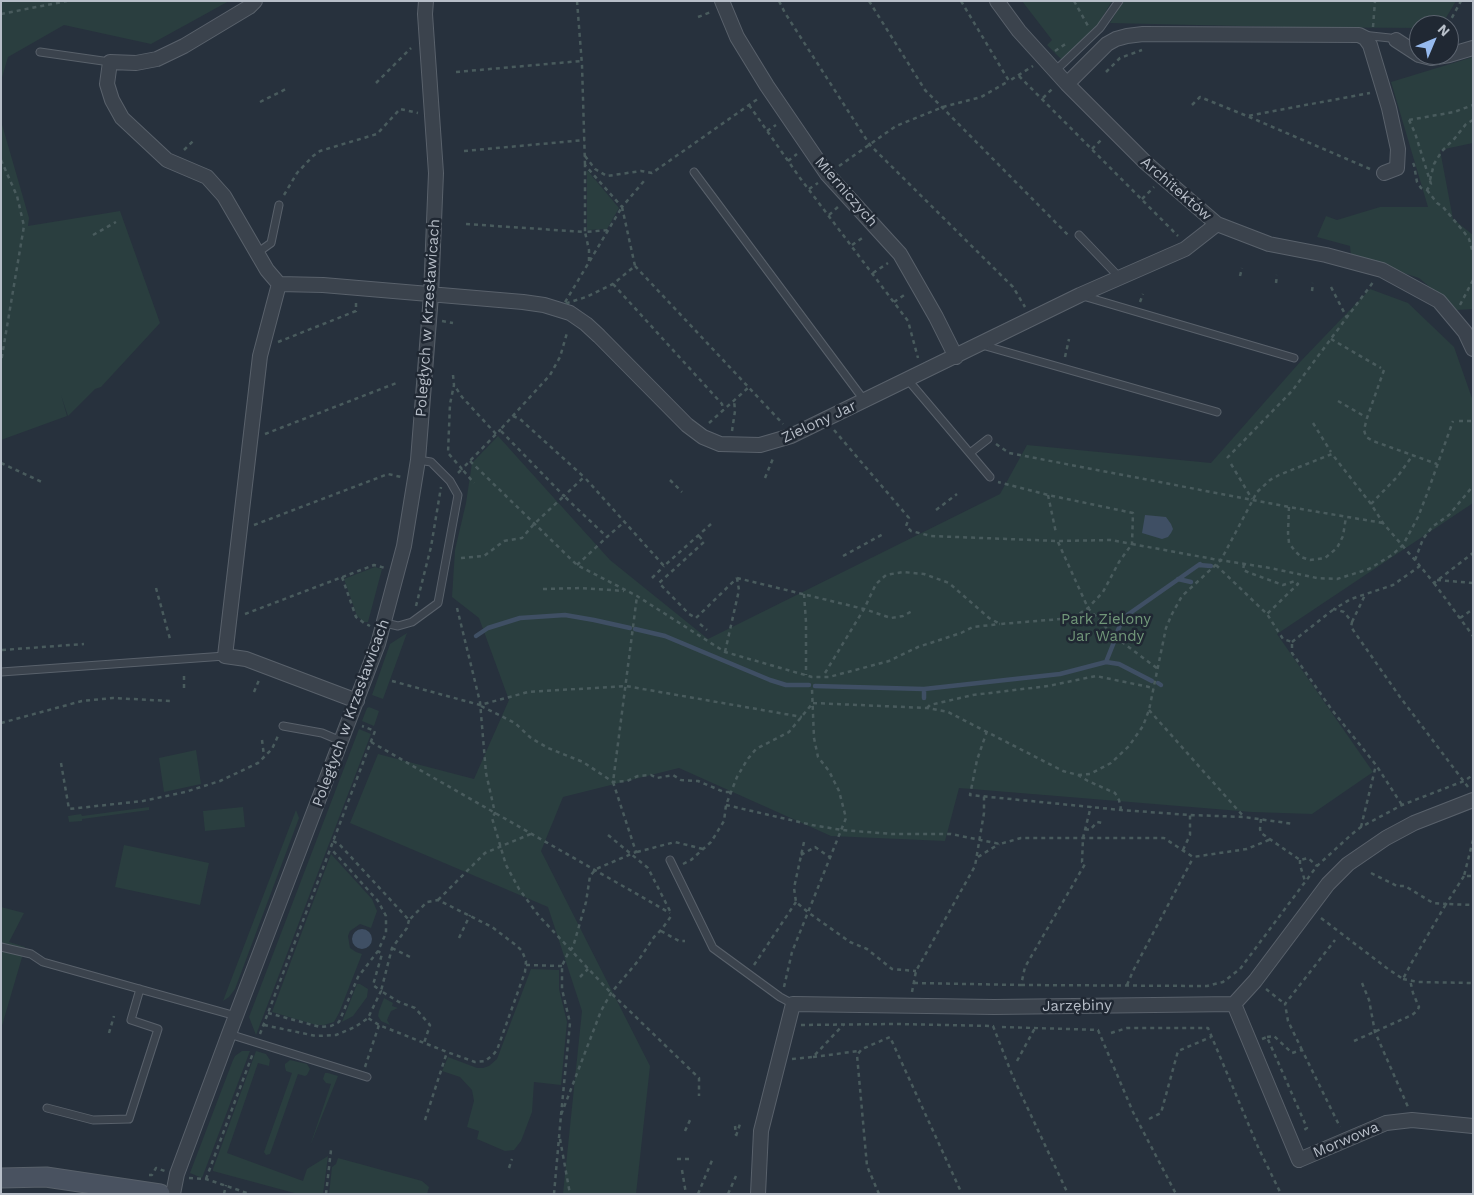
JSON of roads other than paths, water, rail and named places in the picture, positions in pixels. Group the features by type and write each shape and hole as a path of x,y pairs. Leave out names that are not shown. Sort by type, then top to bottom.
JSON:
{"main road":[{"path":"1,1178 46,1176 160,1194"}],"street":[{"path":"255,1 249,7 184,46 157,59 136,63 110,62 107,84 112,100 122,118 167,160 206,177 224,196 267,270 279,284 260,356 226,656 246,659 357,701"},
{"name":"Poległych w Krzesławicach","path":"173,1194 177,1174 385,623 404,546 418,460 431,295 436,173 433,104 425,14 426,1"},
{"name":"Architektów","path":"997,1 1055,72 1146,163 1217,224 1269,244 1326,255 1382,270 1439,302 1465,332 1473,349"},
{"name":"Mierniczych","path":"717,6 824,178 900,254 936,317 956,357"},
{"path":"1067,84 1107,44 1127,36 1143,34 1366,35 1365,38 1370,45 1389,108 1398,149 1390,171"},
{"path":"1396,40 1409,48"},
{"path":"1459,52 1473,48"},
{"name":"Zielony Jar","path":"279,284 323,285 544,304 570,313 586,324 702,437 720,444 760,445 791,436 1119,277 1184,249 1217,224"},
{"path":"1234,1004 1255,981 1328,884 1348,864 1386,838 1470,794"},
{"path":"758,1194 761,1131 793,1004"},
{"name":"Jarzębiny","path":"793,1004 994,1007 1234,1004"},
{"name":"Morwowa","path":"1234,1004 1299,1160 1386,1123 1412,1120 1473,1126"}],"lane":[{"path":"1055,72 1100,28 1119,1"},
{"path":"1366,35 1396,40"},
{"path":"40,52 110,62"},
{"path":"694,172 864,400"},
{"path":"257,253 271,243 280,202"},
{"path":"1079,235 1119,277"},
{"path":"1080,296 1294,358"},
{"path":"981,345 1217,412"},
{"path":"908,380 990,478"},
{"path":"970,453 988,438"},
{"path":"385,623 398,626 412,622 438,603 458,495 450,481 431,462 418,460"},
{"path":"1,672 226,656"},
{"path":"284,726 322,733 342,741"},
{"path":"670,860 714,948 780,997 793,1004"},
{"path":"1,947 32,954 43,962 236,1016"},
{"path":"47,1108 93,1120 129,1119 158,1029 131,1020 140,989"},
{"path":"229,1034 367,1077"}],"water":[{"path":"1145,515 1166,517 1173,529 1168,537 1162,539 1142,533"},
{"path":"362,929 369,932 372,939 369,946 362,949 355,946 352,939 355,932"}],"waterway":[{"path":"1116,635 1123,618 1200,564"},
{"path":"1199,565 1211,566"},
{"path":"1178,579 1191,582"},
{"path":"476,636 488,628 520,618 565,615 630,628"},
{"path":"635,629 665,636 770,680 786,685 809,685"},
{"path":"1106,662 1114,642"},
{"path":"815,686 924,689 1060,674 1106,662 1119,664 1152,681"},
{"path":"924,689 924,698"}],"park label":[{"name":"Park Zielony Jar Wandy","path":"1106,628"}]}
